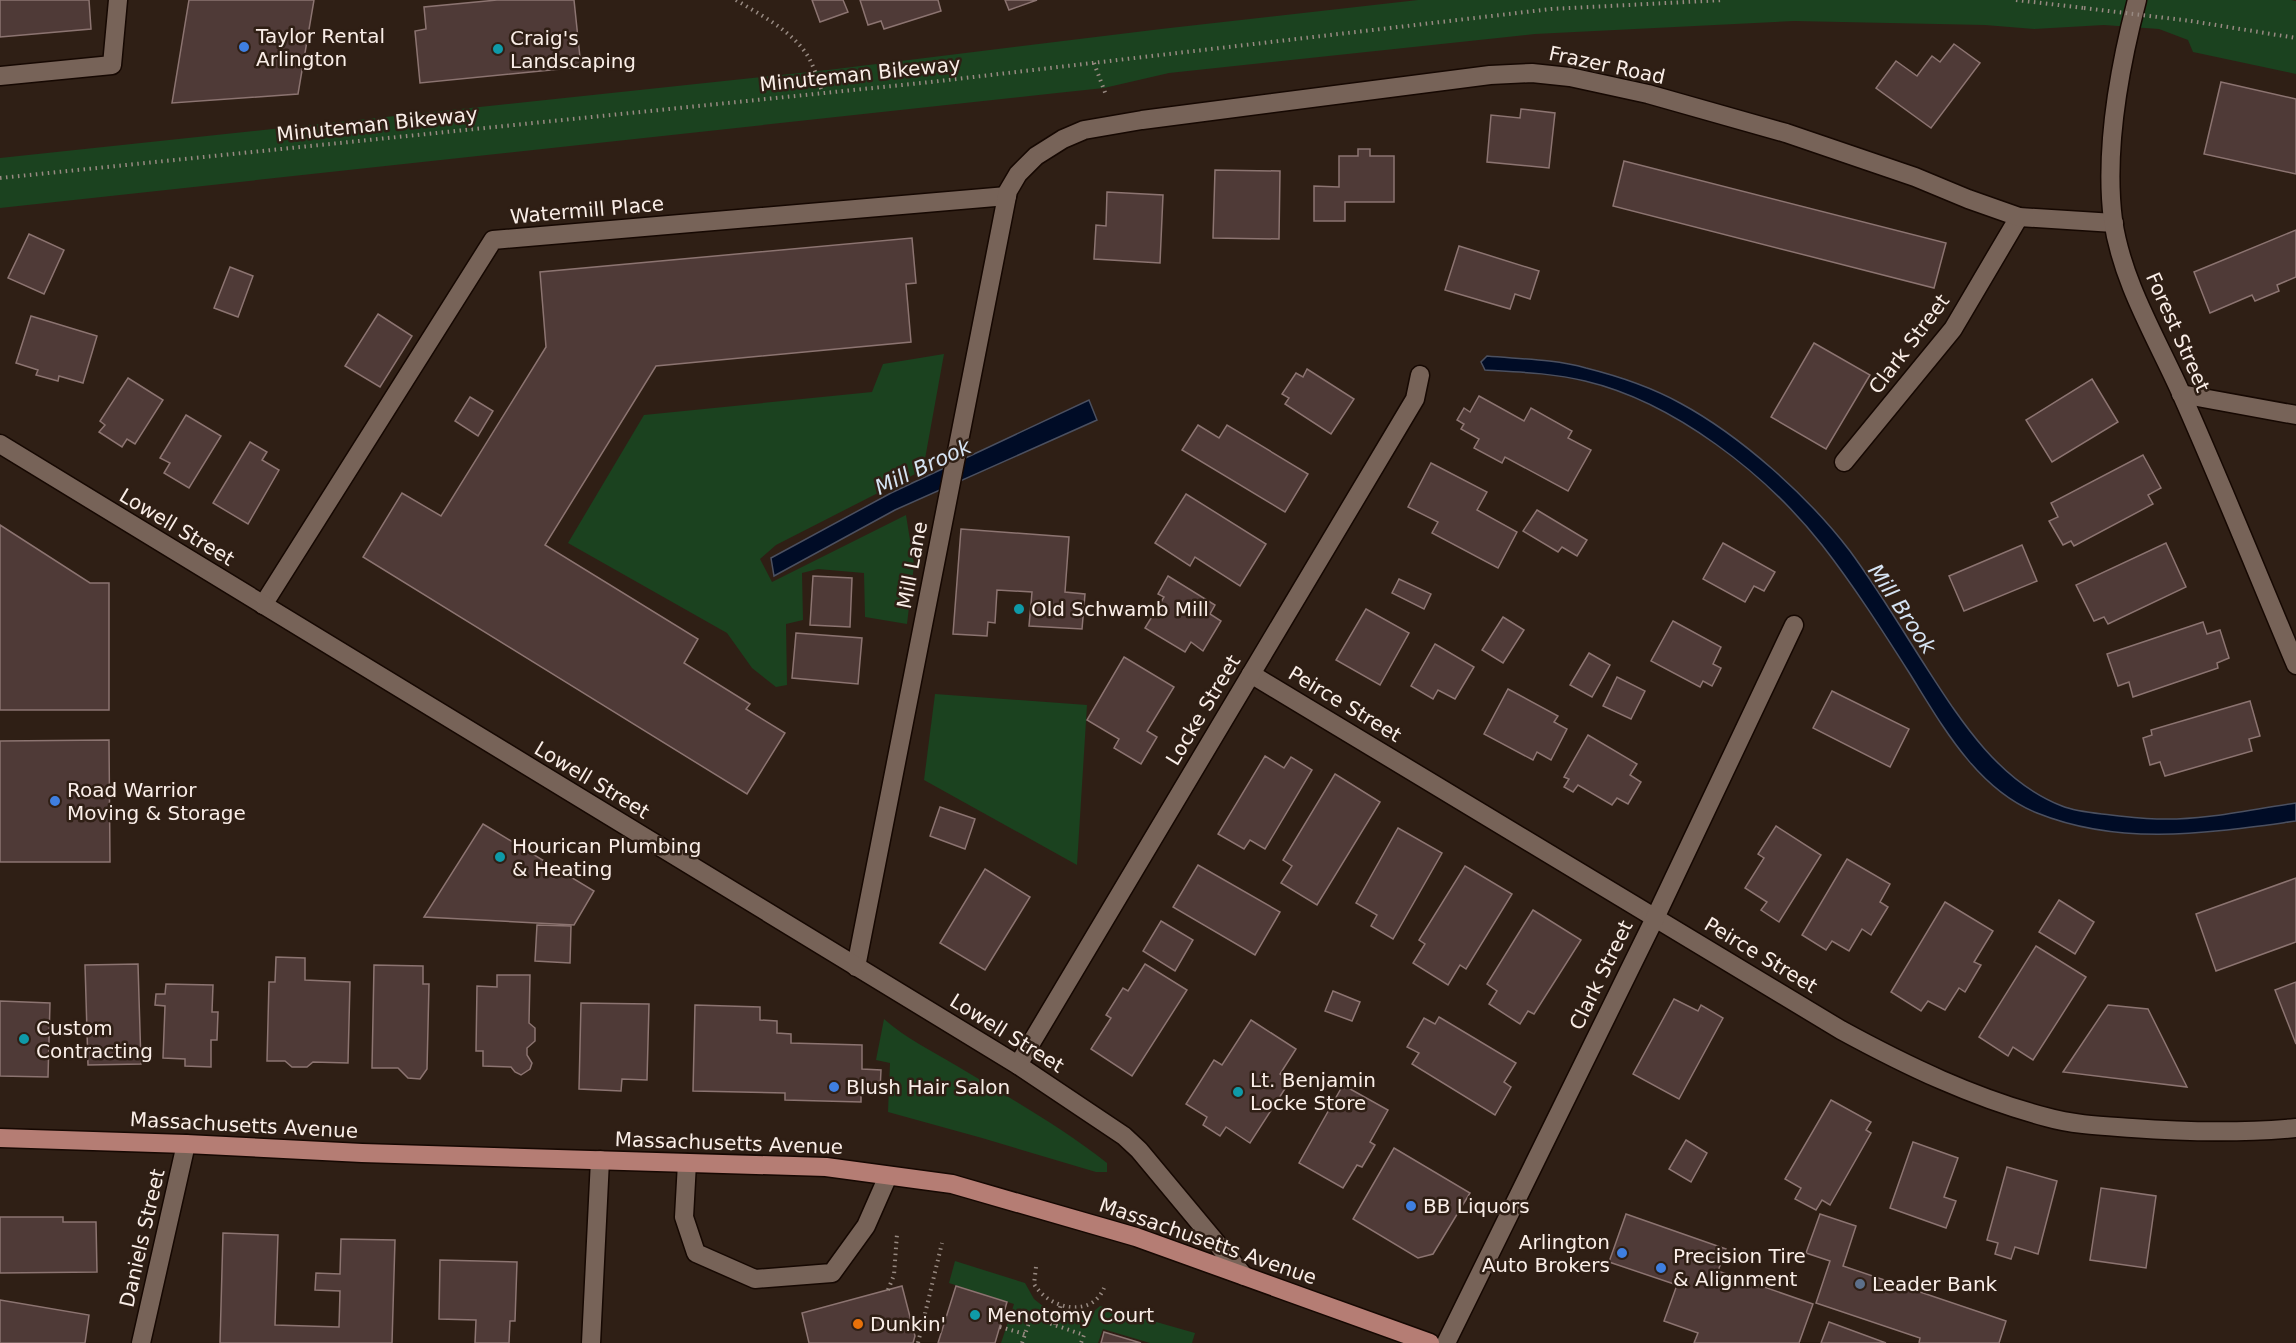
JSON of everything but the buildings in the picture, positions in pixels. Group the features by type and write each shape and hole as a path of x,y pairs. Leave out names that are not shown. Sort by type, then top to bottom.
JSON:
{"main road":[{"name":"Massachusetts Avenue","path":"0,1138 826,1167 952,1184 1136,1237 1430,1343"}],"street":[{"path":"0,76 112,65 118,0"},
{"name":"Forest Street","path":"2137,0 2127,37 2110,172 2114,223 2121,257 2136,297 2181,394 2296,665"},
{"name":"Frazer Road","path":"1018,174 1049,147 1063,139 1094,129 1143,120 1490,75 1532,73 1570,77 1648,94 1786,133 1915,177 2019,217 2114,223"},
{"name":"Mill Lane","path":"856,967 1007,196 1018,174"},
{"name":"Watermill Place","path":"263,605 493,240 1007,196"},
{"name":"Clark Street","path":"1844,462 1953,329 2019,217"},
{"name":"Locke Street","path":"1018,1065 1415,399 1420,375"},
{"path":"2181,394 2296,415"},
{"name":"Lowell Street","path":"0,444 1018,1065 1124,1136 1139,1150 1244,1276"},
{"name":"Clark Street","path":"1446,1343 1654,918 1794,625"},
{"name":"Peirce Street","path":"1251,674 1841,1030 1896,1060 1994,1102 2048,1118 2100,1126 2176,1131 2266,1131 2296,1128"},
{"name":"Daniels Street","path":"141,1343 186,1144"},
{"path":"591,1343 600,1160"},
{"path":"687,1163 684,1217 696,1253 754,1279 832,1273 866,1226 888,1176"}],"path":[{"path":"736,0 779,27 798,44 809,58 823,93"},
{"name":"Minuteman Bikeway","path":"0,178 823,93 1551,9 1724,0"},
{"path":"2016,0 2191,21 2296,38"},
{"path":"888,1290 894,1275 898,1230"},
{"path":"918,1343 942,1243"},
{"path":"1036,1267 1034,1284 1038,1291 1054,1303 1087,1306 1100,1296 1104,1288"},
{"path":"1054,1325 1061,1304"},
{"path":"1023,1343 1031,1317 1084,1335 1081,1343"},
{"path":"1000,1327 1025,1334"}],"green space":[{"path":"1418,0 2291,0 2296,1 2296,74 2193,52 2188,40 2159,29 2104,25 2034,29 1985,25 1794,21 1535,34 1169,73 1104,88 0,208 0,158 828,70"},
{"path":"944,354 923,470 776,545 760,559 772,582 906,515 914,565 907,624 865,617 864,573 818,569 802,573 803,620 786,624 787,685 776,687 752,668 727,633 568,543 644,415 872,392 883,364"},
{"path":"935,694 1087,705 1077,865 924,780"},
{"path":"884,1019 910,1038 1071,1137 1107,1163 1107,1172 1096,1172 888,1112 890,1063 876,1060"},
{"path":"955,1261 1025,1283 1034,1299 1044,1307 1069,1317 1087,1317 1100,1306 1195,1333 1192,1343 1150,1343 1103,1329 1098,1343 1001,1343 1014,1304 949,1283"}],"water":[{"path":"1487,356 1574,365 1634,383 1680,403 1750,450 1814,509 1850,551 1933,678 1979,743 2017,780 2038,794 2062,806 2080,811 2155,819 2212,816 2296,803 2296,821 2198,833 2133,834 2069,824 2037,813 2016,802 1996,789 1963,754 1935,715 1867,608 1822,545 1774,492 1746,467 1684,423 1618,391 1560,376 1485,370 1481,362"},
{"path":"1089,400 1097,420 895,510 774,576 771,558 891,493"}],"place":[{"name":"Taylor Rental Arlington","path":"244,47"},
{"name":"Craig's Landscaping","path":"498,49"},
{"name":"Old Schwamb Mill","path":"1019,609"},
{"name":"Road Warrior Moving & Storage","path":"55,801"},
{"name":"Hourican Plumbing & Heating","path":"500,857"},
{"name":"Custom Contracting","path":"24,1039"},
{"name":"Blush Hair Salon","path":"834,1087"},
{"name":"Lt. Benjamin Locke Store","path":"1238,1092"},
{"name":"BB Liquors","path":"1411,1206"},
{"name":"Arlington Auto Brokers","path":"1622,1253"},
{"name":"Precision Tire & Alignment","path":"1661,1268"},
{"name":"Leader Bank","path":"1860,1284"},
{"name":"Menotomy Court","path":"975,1315"},
{"name":"Dunkin'","path":"858,1324"}],"water label":[{"name":"Mill Brook","path":"923,467"},
{"name":"Mill Brook","path":"1902,609"}]}
